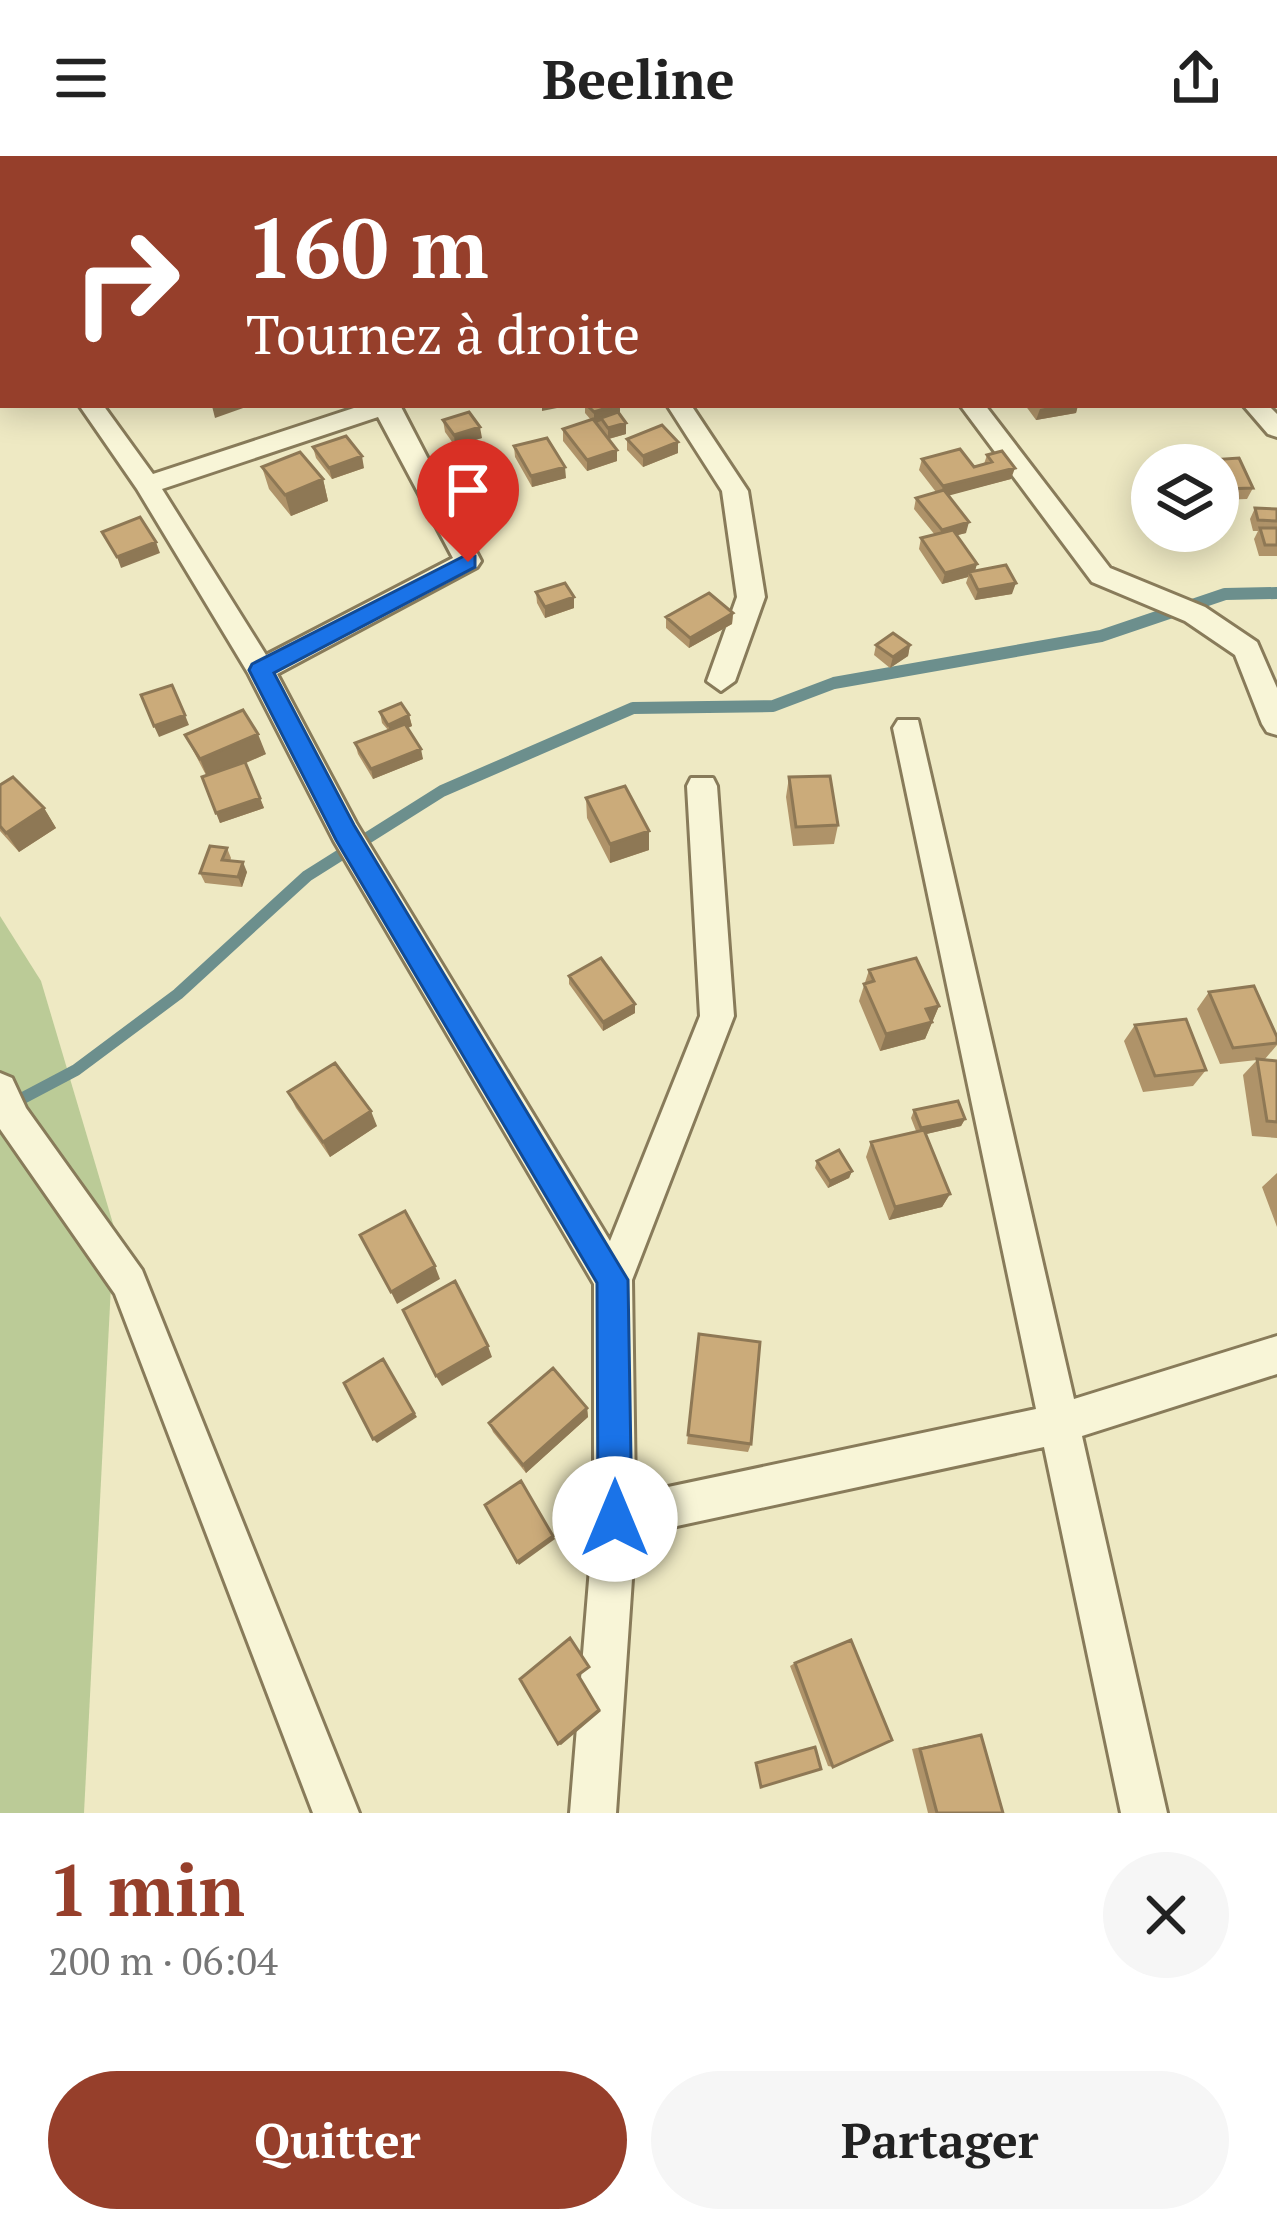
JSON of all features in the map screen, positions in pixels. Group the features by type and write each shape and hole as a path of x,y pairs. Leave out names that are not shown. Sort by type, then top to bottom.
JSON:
{"street":[{"path":"93,408 147,485 261,670 355,848 613,1280"},
{"path":"147,485 376,408"},
{"path":"261,670 468,562 387,408"},
{"path":"681,408 735,491 752,597 721,681"},
{"path":"974,408 1101,575 1195,614 1247,649 1277,724"},
{"path":"908,728 1144,1813"},
{"path":"593,1813 615,1519 613,1280 717,1016 702,786"},
{"path":"5,1099 129,1283 336,1813"},
{"path":"615,1519 1062,1423 1277,1355"}],"green space":[{"path":"0,916 41,981 114,1227 84,1813 0,1813"}],"building":[{"path":"469,412 480,427 454,435 443,420"},
{"path":"618,412 626,423 608,428 601,418"},
{"path":"593,419 617,450 587,460 563,429"},
{"path":"662,425 678,442 643,456 627,439"},
{"path":"346,436 362,456 329,468 313,447"},
{"path":"547,438 565,467 531,476 514,446"},
{"path":"960,449 974,467 992,462 987,455 1002,451 1015,468 943,486 922,459"},
{"path":"300,452 323,479 285,495 262,467"},
{"path":"1239,458 1253,488 1239,488"},
{"path":"944,490 969,522 942,530 916,498"},
{"path":"1255,508 1277,509 1277,521 1258,520"},
{"path":"140,517 156,542 117,557 102,532"},
{"path":"1260,528 1277,528 1277,545 1265,545"},
{"path":"953,530 977,564 945,573 921,538"},
{"path":"1006,565 1016,583 978,590 969,572"},
{"path":"565,583 574,597 545,607 536,592"},
{"path":"709,593 733,613 690,638 666,617"},
{"path":"893,633 910,645 893,657 876,645"},
{"path":"172,685 185,715 154,726 141,695"},
{"path":"401,703 409,715 388,725 380,712"},
{"path":"243,710 258,734 200,759 185,735"},
{"path":"405,724 421,749 371,769 355,743"},
{"path":"245,762 260,798 216,813 202,777"},
{"path":"830,776 838,825 796,827 789,777"},
{"path":"13,777 44,808 6,833 0,826 0,785"},
{"path":"625,786 649,831 610,844 586,798"},
{"path":"210,846 227,848 222,860 243,862 238,877 200,873"},
{"path":"601,958 635,1004 603,1022 569,976"},
{"path":"916,958 939,1006 926,1009 932,1022 886,1034 864,984 874,981 869,970"},
{"path":"1254,986 1277,1043 1233,1048 1209,992"},
{"path":"1186,1019 1206,1070 1155,1076 1135,1025"},
{"path":"1257,1059 1277,1061 1277,1122 1267,1121"},
{"path":"335,1063 371,1111 323,1142 288,1092"},
{"path":"958,1101 965,1119 921,1128 914,1110"},
{"path":"924,1130 950,1194 895,1207 871,1142"},
{"path":"839,1150 852,1171 830,1181 817,1161"},
{"path":"405,1211 435,1266 391,1292 360,1235"},
{"path":"455,1281 488,1346 436,1376 403,1310"},
{"path":"699,1334 760,1342 751,1444 688,1435"},
{"path":"383,1359 414,1413 373,1439 344,1383"},
{"path":"553,1368 587,1408 523,1465 489,1423"},
{"path":"521,1481 553,1536 517,1562 485,1505"},
{"path":"570,1638 589,1667 578,1675 599,1710 558,1744 520,1679"},
{"path":"851,1640 892,1740 833,1767 795,1663"},
{"path":"981,1735 1003,1813 937,1813 920,1749"},
{"path":"815,1747 821,1769 761,1787 756,1763"}],"waterway":[{"path":"4,1108 76,1070 178,994 307,876 442,791 633,708 773,706 834,683 1101,636 1225,594 1277,593"},
{"path":"4,1108 10,1105"},
{"path":"0,1110 4,1108"}],"route":[{"path":"468,562 261,670 345,832 613,1280 615,1519"}]}
